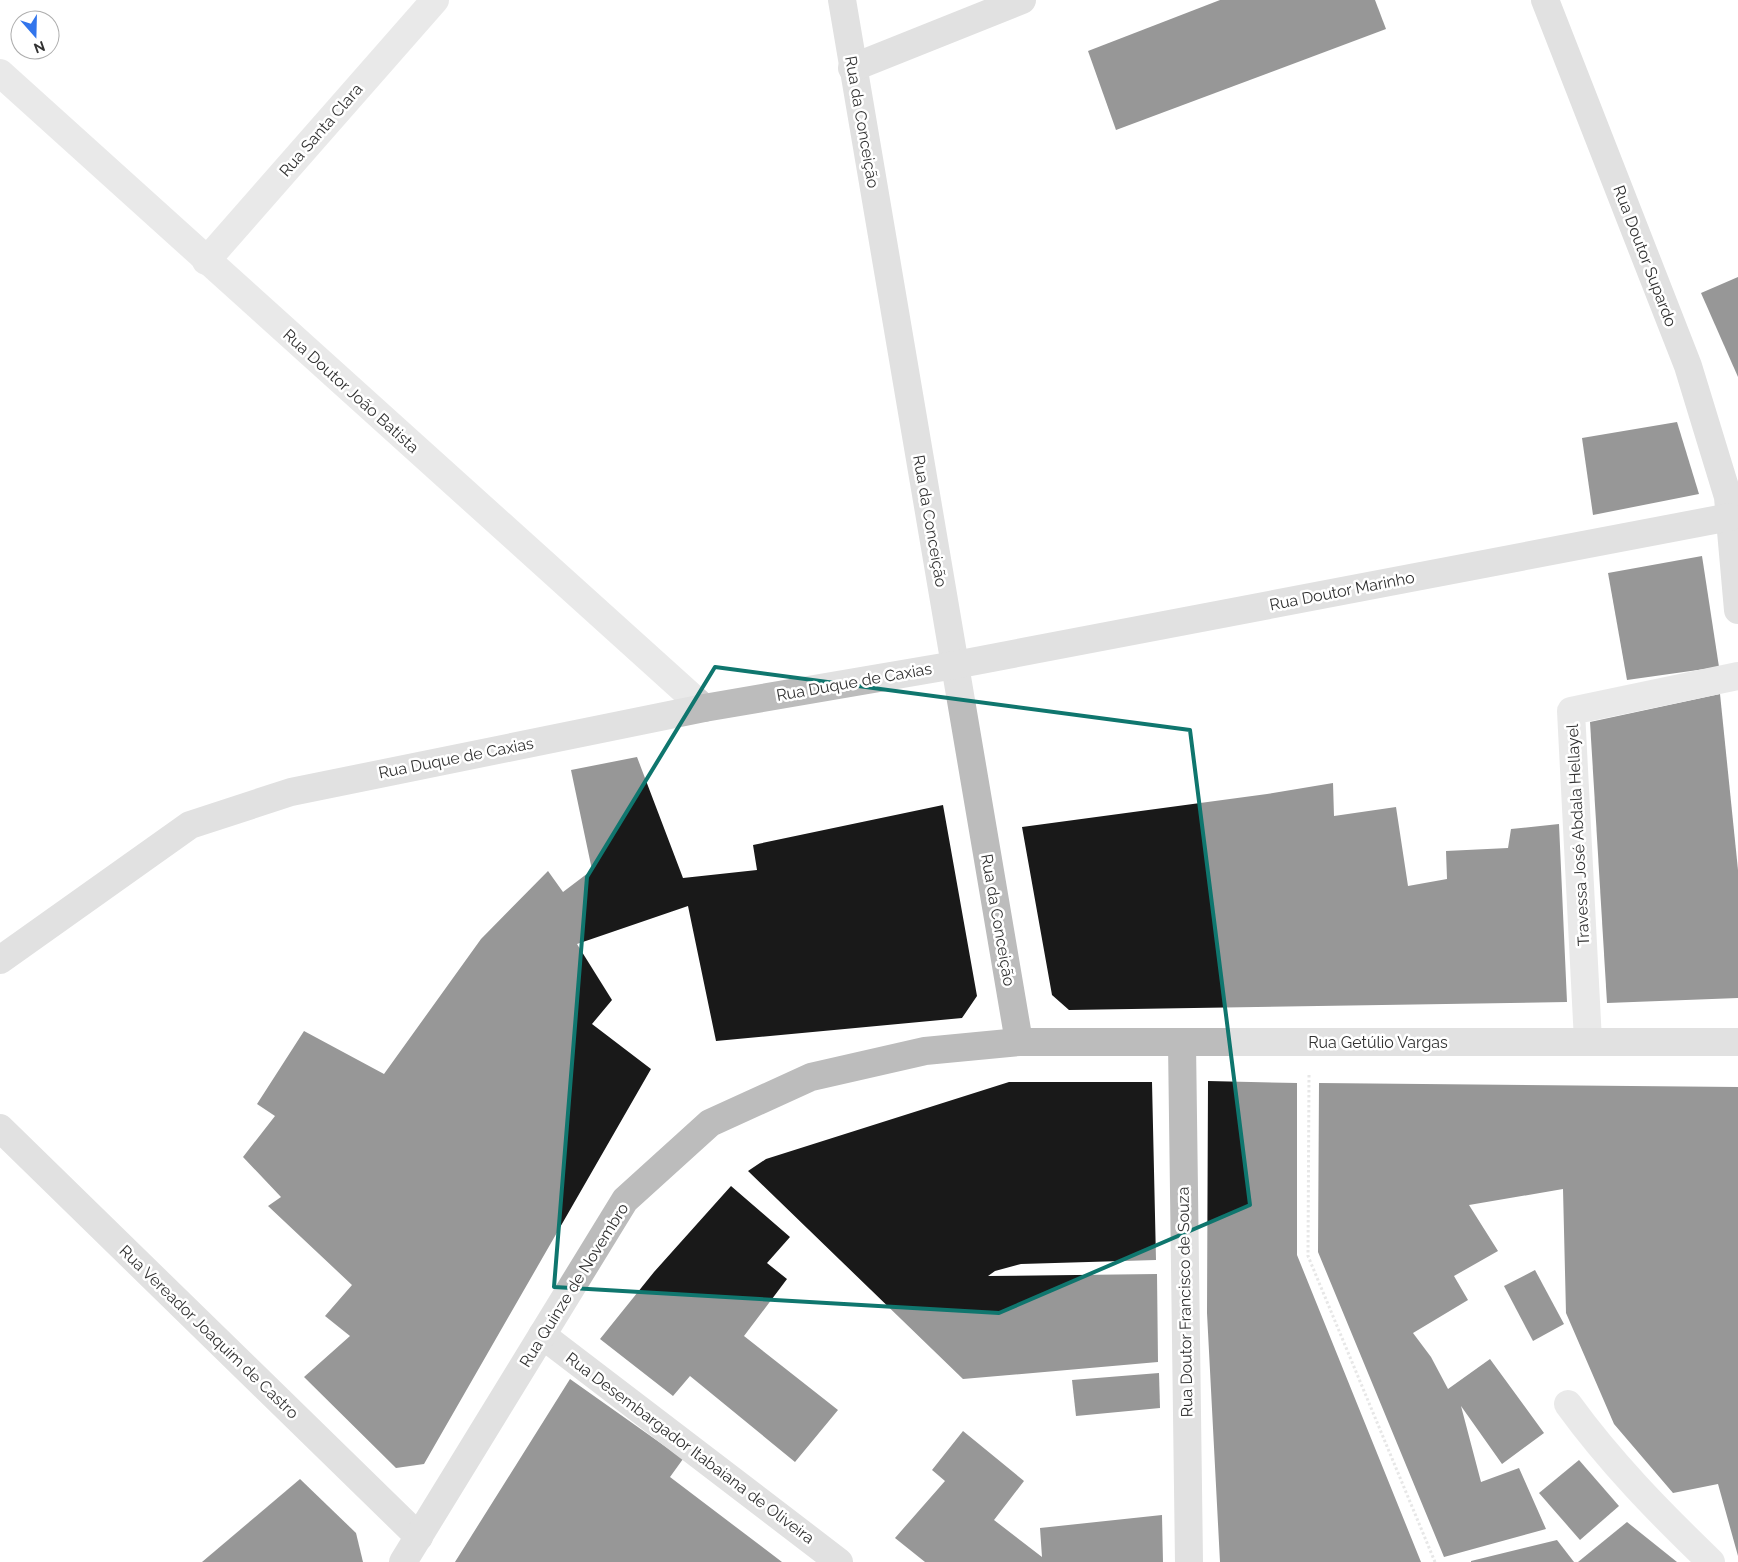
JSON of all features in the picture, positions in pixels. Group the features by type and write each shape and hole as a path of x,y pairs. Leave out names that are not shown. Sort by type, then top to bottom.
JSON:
{"main road":[{"name":"Rua da Conceição","path":"842,0 852,68 1019,1042"},
{"path":"852,68 1022,0"},
{"name":"Rua Doutor Supardo","path":"1545,0 1688,366 1728,497 1735,550 1738,610"},
{"name":"Rua Doutor Marinho","path":"955,665 1730,517"},
{"name":"Rua Duque de Caxias","path":"0,960 190,825 291,792 704,708 955,665"},
{"name":"Rua Getúlio Vargas","path":"1019,1042 1738,1042"},
{"name":"Rua Quinze de Novembro","path":"403,1562 625,1200 710,1123 811,1077 925,1051 1019,1042"},
{"name":"Rua Doutor Francisco de Souza","path":"1182,1043 1189,1562"},
{"name":"Rua Vereador Joaquim de Castro","path":"0,1128 419,1537"},
{"name":"Rua Desembargador Itabaiana de Oliveira","path":"542,1335 838,1562"}],"street":[{"name":"Rua Santa Clara","path":"206,261 435,0"},
{"name":"Rua Doutor João Batista","path":"0,74 704,708"},
{"name":"Travessa José Abdala Hellayel","path":"1588,1041 1571,710 1738,676"},
{"path":"1568,1404 1594,1440 1638,1489 1711,1562"}],"path":[{"path":"1309,1042 1308,1256 1436,1562"}],"highlighted area":[{"path":"715,667 1190,730 1250,1205 999,1313 554,1287 587,877"}],"building":[{"path":"1220,0 1375,0 1386,29 1116,130 1088,51"},
{"path":"1738,277 1738,377 1701,293"},
{"path":"1677,422 1699,494 1593,515 1582,438"},
{"path":"1702,556 1719,667 1627,680 1608,573"},
{"path":"1720,694 1738,870 1738,998 1607,1003 1590,722"},
{"path":"637,757 683,878 757,870 753,845 943,805 977,996 962,1018 716,1041 688,906 577,944 612,1000 592,1024 651,1069 424,1464 396,1468 304,1377 350,1336 325,1316 352,1285 268,1206 281,1197 243,1157 275,1116 257,1104 304,1031 384,1074 481,939 548,871 563,892 592,870 571,770"},
{"path":"1333,783 1334,816 1396,807 1408,886 1447,879 1446,851 1508,848 1511,829 1559,824 1567,1002 1069,1010 1052,995 1022,827 1267,794"},
{"path":"1208,1081 1297,1083 1297,1255 1421,1562 1220,1562 1207,1313"},
{"path":"1009,1082 1152,1082 1156,1260 1021,1264 995,1271 988,1276 1157,1274 1158,1362 963,1379 748,1171 766,1159"},
{"path":"1319,1083 1738,1087 1738,1556 1718,1484 1673,1493 1614,1424 1566,1313 1563,1189 1469,1205 1498,1251 1454,1276 1468,1300 1413,1333 1431,1357 1448,1389 1490,1359 1544,1433 1502,1464 1461,1406 1481,1482 1519,1468 1546,1529 1444,1557 1318,1252"},
{"path":"731,1186 790,1237 767,1263 787,1279 744,1336 838,1410 795,1462 690,1376 673,1396 600,1339 654,1272"},
{"path":"1535,1270 1564,1324 1533,1341 1504,1286"},
{"path":"1159,1373 1160,1408 1076,1416 1072,1380"},
{"path":"570,1379 683,1459 670,1477 782,1562 455,1562"},
{"path":"963,1431 1024,1481 994,1520 1042,1557 1040,1528 1162,1515 1163,1562 925,1562 895,1538 945,1481 932,1470"},
{"path":"1579,1460 1619,1506 1580,1540 1539,1493"},
{"path":"300,1479 356,1533 363,1562 202,1562"},
{"path":"1627,1522 1677,1562 1578,1562"},
{"path":"1557,1540 1574,1562 1471,1562 1471,1561"}]}
